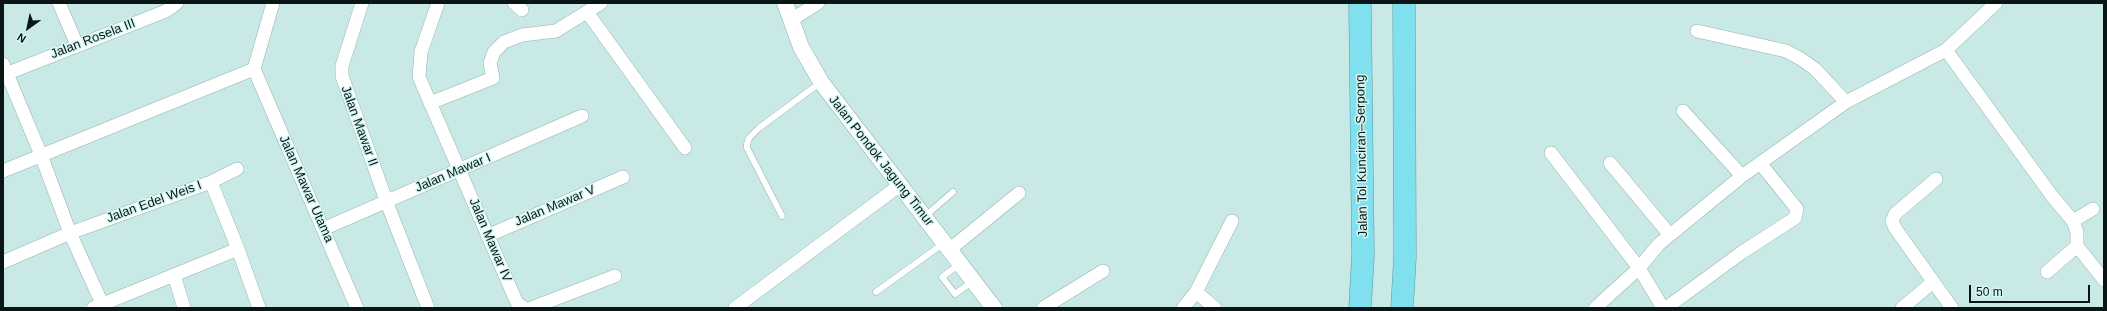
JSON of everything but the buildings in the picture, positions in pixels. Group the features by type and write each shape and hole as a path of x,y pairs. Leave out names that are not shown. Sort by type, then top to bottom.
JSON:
{"highway":[{"name":"Jalan Tol Kunciran–Serpong","path":"1360,3 1363,255 1360,308"},
{"path":"1402,308 1405,257 1404,3"}],"street":[{"path":"59,3 77,45"},
{"name":"Jalan Rosela III","path":"4,71 166,11 177,3"},
{"path":"3,171 254,69 273,3"},
{"name":"Jalan Mawar II","path":"362,3 342,66 342,76 386,203 428,308"},
{"name":"Jalan Mawar IV","path":"438,3 421,52 419,77 460,168 487,236 517,303 524,308"},
{"path":"430,102 493,78 490,63 494,52 504,42 522,35 556,31 601,3"},
{"name":"Jalan Pondok Jagung Timur","path":"785,3 801,46 821,82 994,308"},
{"path":"791,20 818,3"},
{"path":"1598,307 1639,268 1659,244 1742,176 1846,102 1946,50 1996,3"},
{"path":"587,12 685,148"},
{"path":"1697,31 1786,52 1801,59 1815,69 1846,102"},
{"path":"1946,50 2052,196 2073,221 2077,232 2077,246 2104,280"},
{"name":"Jalan Mawar Utama","path":"254,69 357,308"},
{"path":"4,71 41,155 100,307 238,249"},
{"path":"1683,111 1742,176"},
{"name":"Jalan Mawar I","path":"323,229 386,203 460,168 472,165 582,116"},
{"path":"1551,153 1639,268 1662,308"},
{"path":"1610,163 1670,235"},
{"path":"1666,308 1742,252 1795,218 1797,209 1760,163"},
{"name":"Jalan Edel Weis I","path":"3,262 70,233 211,182 238,169"},
{"name":"Jalan Mawar V","path":"487,236 623,177"},
{"path":"1936,179 1895,214 1892,221 1895,228 1952,308"},
{"path":"211,182 238,249 259,308"},
{"path":"735,308 900,185"},
{"path":"946,246 1019,193"},
{"path":"2073,221 2093,209"},
{"path":"1183,308 1196,292 1232,221"},
{"path":"2047,272 2077,246"},
{"path":"1042,308 1103,271"},
{"path":"174,275 184,308"},
{"path":"531,308 615,276"},
{"path":"1902,308 1933,282"},
{"path":"1196,292 1215,308"}],"lane":[{"path":"782,216 747,148 747,144 749,138 759,128 821,82"},
{"path":"924,217 953,192"},
{"path":"876,292 946,246"},
{"path":"960,264 942,277 955,294 973,281"}]}
